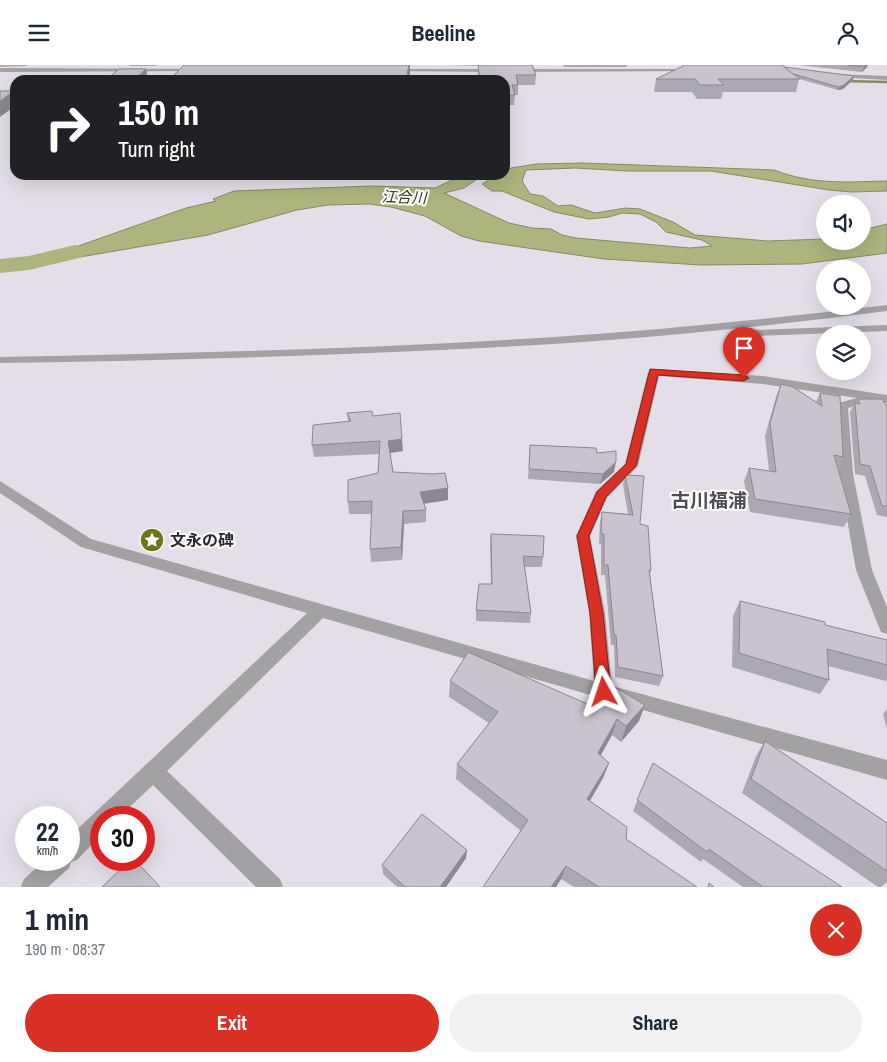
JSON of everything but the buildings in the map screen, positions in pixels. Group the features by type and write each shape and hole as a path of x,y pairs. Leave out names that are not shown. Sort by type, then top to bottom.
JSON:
{"street":[{"path":"109,70 116,65"},
{"path":"0,70 206,71"},
{"path":"380,71 499,71"},
{"path":"509,71 693,71"},
{"path":"829,74 887,79"},
{"path":"0,360 382,349 519,343 677,333 887,308"},
{"path":"677,333 719,335 887,328"},
{"path":"604,692 596,613 583,536 601,495 631,466 654,371 763,379 880,398"},
{"path":"880,398 842,406 846,474 864,570 887,627"},
{"path":"0,486 86,543 604,692 887,770"},
{"path":"116,806 321,611"},
{"path":"153,771 272,887"},
{"path":"80,841 90,832"},
{"path":"32,887 49,871"}],"water":[{"path":"583,163 774,170 788,175 816,180 844,182 887,181 887,191 851,192 711,171 627,171 575,168 526,170 522,181 530,194 543,196 558,206 571,205 595,213 626,208 640,209 673,222 695,235 768,241 816,239 816,250 871,250 871,228 887,224 887,253 833,260 816,260 816,262 802,264 701,265 604,259 479,241 461,236 425,216 391,207 369,204 328,205 297,210 208,235 16,268 186,208 216,201 213,199 234,191 372,186 435,188 452,180 476,180 464,188 444,193 509,223 532,228 551,229 562,235 576,238 690,248 712,246 702,240 666,232 656,222 640,214 622,213 609,217 589,219 554,212 502,191 492,191 482,184 488,180 510,180 510,168 536,164"}],"waterway":[{"path":"843,81 887,82"},
{"name":"江合川","path":"0,266 29,263 75,252"}],"place":[{"name":"文永の碑","path":"152,540"}],"district":[{"name":"古川福浦","path":"709,500"}],"route":[{"path":"604,692 596,613 583,536 601,495 631,466 654,371 744,378"}]}
